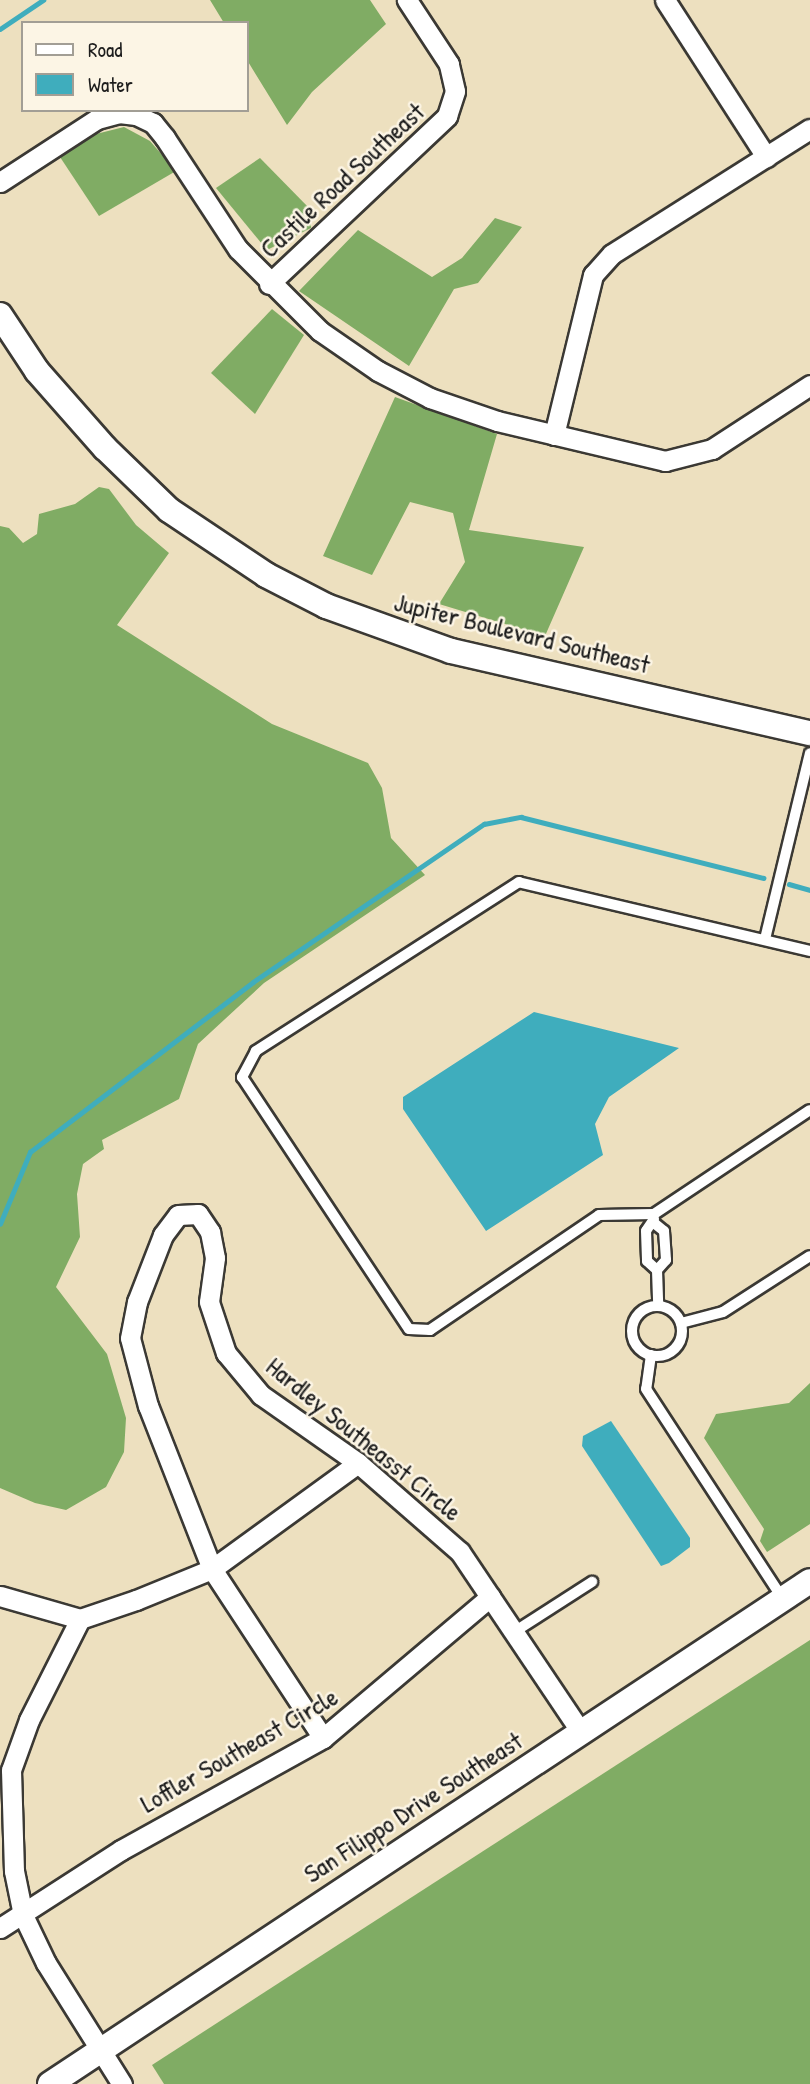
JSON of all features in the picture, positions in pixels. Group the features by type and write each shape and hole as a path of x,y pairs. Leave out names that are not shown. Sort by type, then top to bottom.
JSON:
{"street":[{"name":"Castile Road Southeast","path":"269,284 447,117 455,91 449,64 407,0"},
{"path":"665,0 766,157"},
{"path":"0,182 97,120 120,113 153,123 238,249 269,284 320,331 378,372 430,398 554,435 665,461 691,457 712,449 810,385"},
{"path":"554,435 593,275 612,254 810,129"},
{"name":"Jupiter Boulevard Southeast","path":"0,315 37,371 105,448 169,510 266,575 314,600 349,618 451,651 810,733"},
{"name":"Hardley Southeasst Circle","path":"323,1738 212,1569 148,1406 130,1338 137,1302 163,1235 178,1216 198,1214 210,1232 215,1258 209,1302 226,1353 261,1395 358,1463 460,1552 581,1732"},
{"path":"0,1596 80,1619 212,1569 358,1463"},
{"name":"San Filippo Drive Southeast","path":"50,2084 810,1581"},
{"name":"Loffler Southeast Circle","path":"0,1928 121,1850 323,1738 490,1597"},
{"path":"80,1619 29,1720 11,1770 14,1871 23,1915 46,1962 122,2084"}],"lane":[{"path":"765,939 810,753"},
{"path":"658,1306 657,1270 666,1260 664,1231 654,1218 599,1215 430,1330 409,1329 242,1077 256,1051 519,881 810,951"},
{"path":"657,1270 647,1261 646,1231 654,1218 810,1110"},
{"path":"681,1323 723,1312 810,1256"},
{"path":"658,1306 673,1312 681,1323 676,1348 663,1356 651,1355 635,1342 633,1325 642,1311 658,1306"},
{"path":"651,1355 646,1389 784,1599"},
{"path":"514,1632 592,1582"}],"green space":[{"path":"210,0 370,0 386,24 312,92 287,125 248,62 248,21 223,21"},
{"path":"124,127 150,141 176,171 99,216 60,157 92,135"},
{"path":"260,158 310,209 311,228 267,250 216,188"},
{"path":"495,218 522,227 478,283 454,289 409,366 299,291 358,230 432,277 462,258"},
{"path":"272,309 304,335 255,414 211,373"},
{"path":"395,397 497,434 469,530 584,547 545,636 439,604 465,562 453,513 410,502 372,575 323,556"},
{"path":"99,487 109,489 136,525 169,553 117,625 272,724 368,763 382,788 391,838 425,875 264,983 198,1044 179,1099 102,1140 104,1149 83,1164 77,1194 80,1237 56,1287 107,1354 126,1418 124,1452 106,1487 66,1510 35,1503 0,1488 0,526 9,528 23,543 37,534 39,514 75,504"},
{"path":"810,1383 810,1524 767,1552 760,1541 764,1529 704,1438 716,1414 789,1403"},
{"path":"810,1640 810,2084 164,2084 152,2065"}],"water":[{"path":"534,1012 679,1048 609,1097 595,1124 603,1155 486,1231 403,1109 403,1097"},
{"path":"611,1421 690,1538 690,1547 669,1563 661,1566 582,1446 583,1436"}],"waterway":[{"path":"0,29 43,0"},
{"path":"0,1224 30,1152 253,982 484,824 521,817 763,878"},
{"path":"789,884 810,890"}]}
